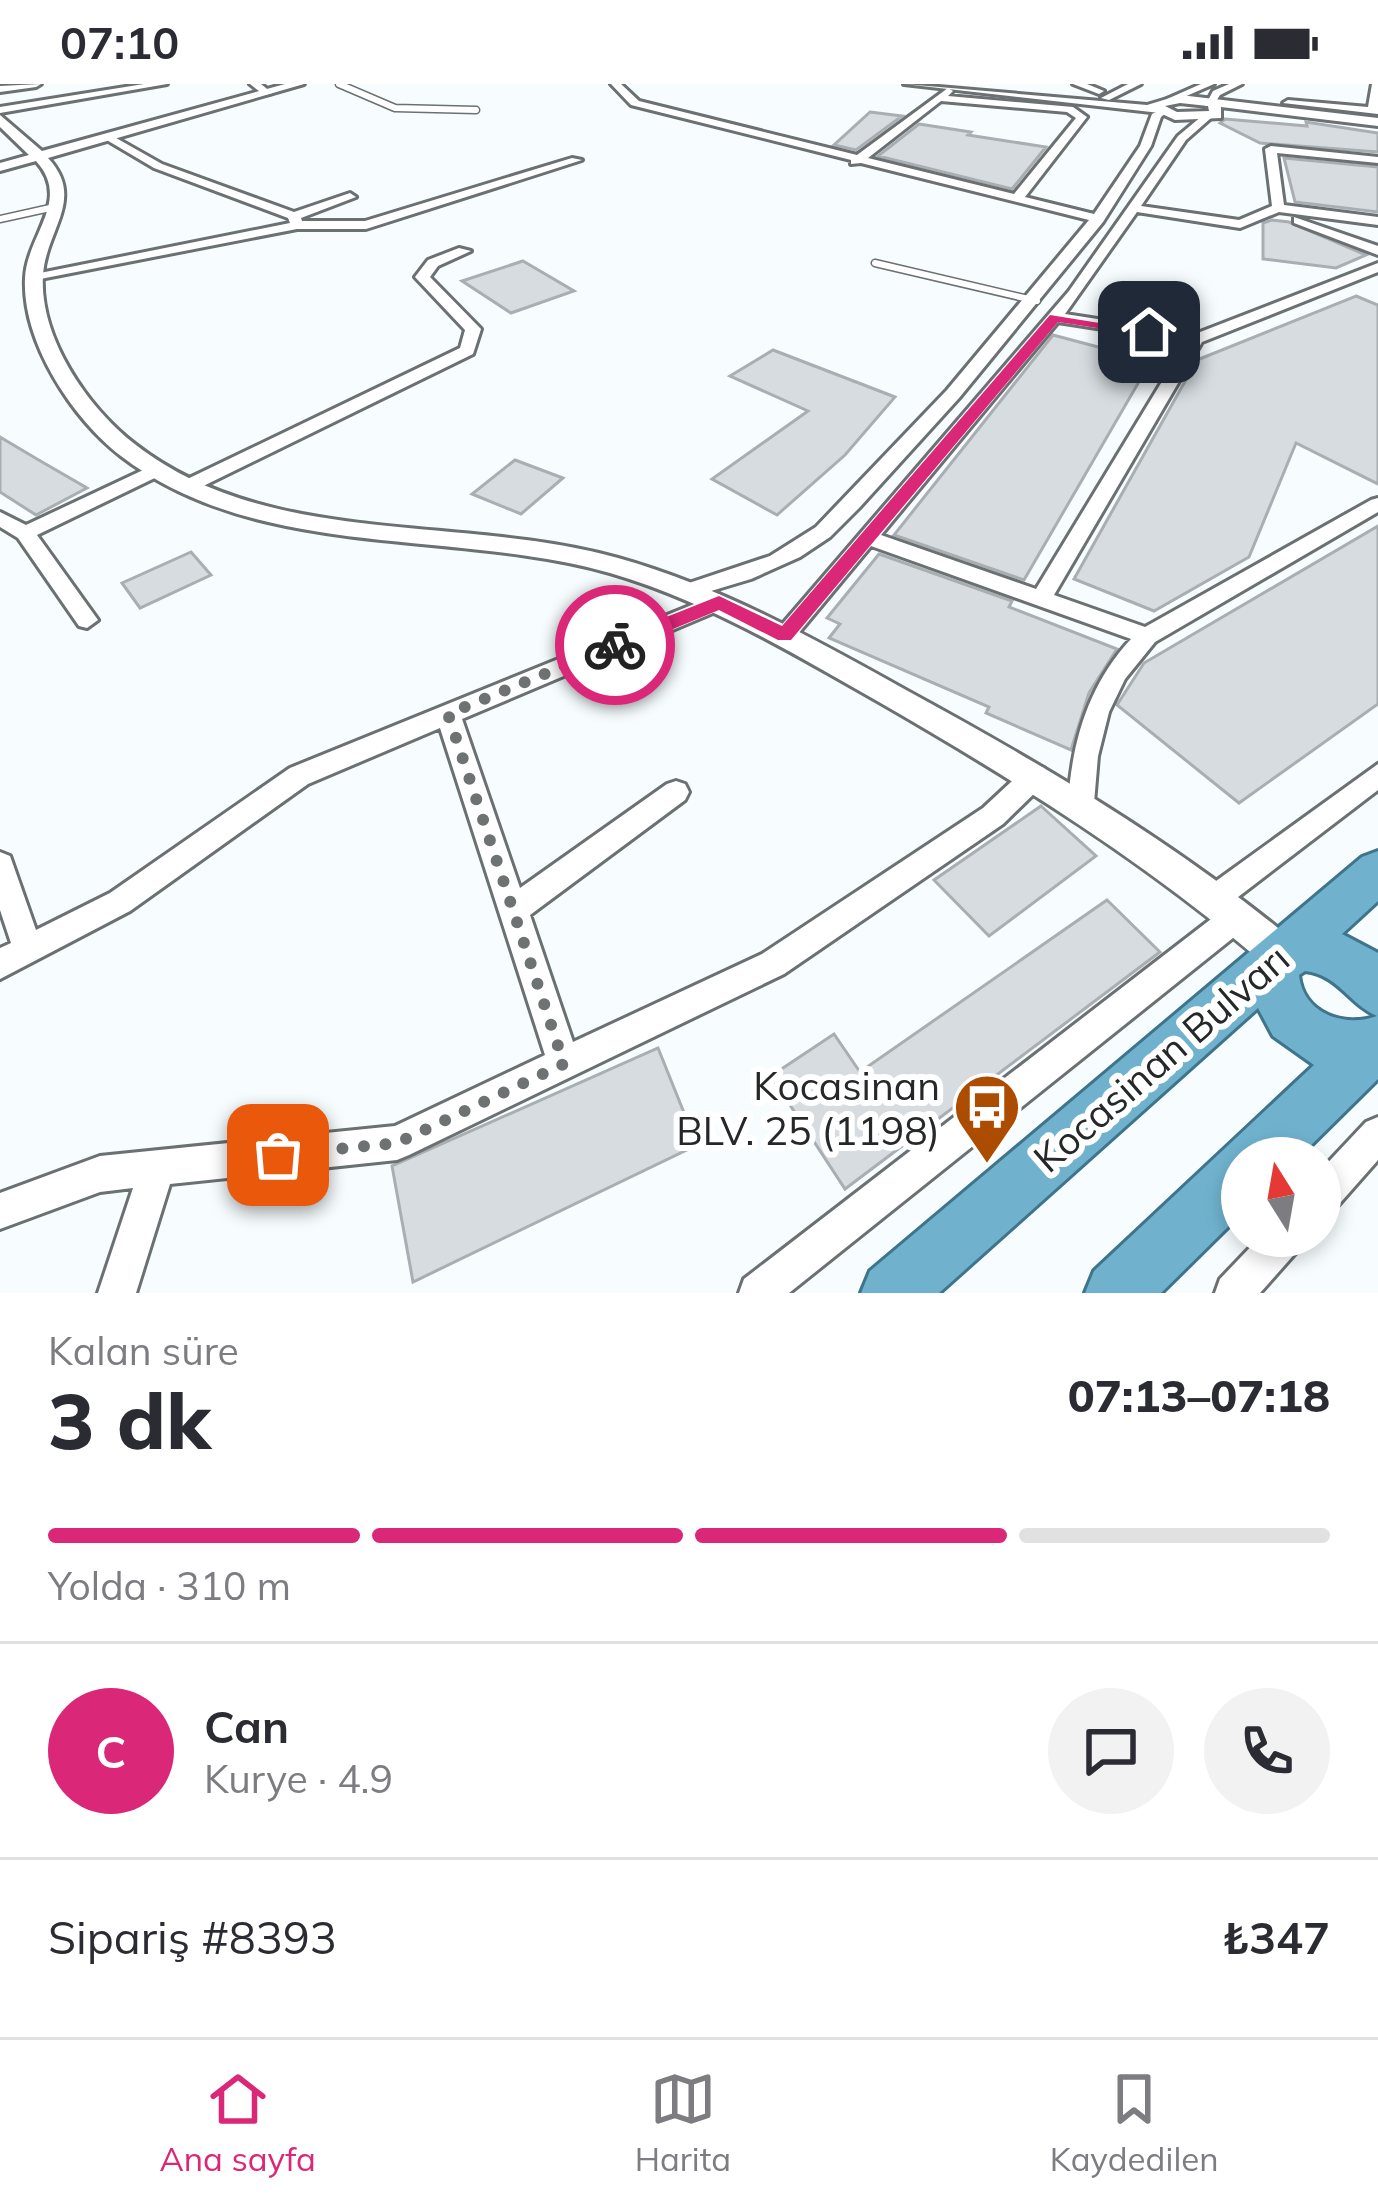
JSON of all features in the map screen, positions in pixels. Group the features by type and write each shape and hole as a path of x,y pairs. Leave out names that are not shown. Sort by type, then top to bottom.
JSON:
{"highway":[{"name":"Kocasinan Bulvarı","path":"892,1293 1378,872"},
{"path":"1378,991 1358,968 1324,949 1292,948 1273,964 1275,994 1298,1025 1334,1046 1353,1050 1378,1042"},
{"path":"1279,1137 1378,1042"},
{"path":"1116,1293 1221,1192"}],"street":[{"path":"0,89 36,84"},
{"path":"162,84 1,119 53,171 59,206 40,244 34,278 44,329 77,391 114,438 186,488 243,510 574,555 719,602 1081,803 1226,907 1281,954"},
{"path":"0,167 261,88 298,84"},
{"path":"616,84 635,104 1099,219"},
{"path":"910,84 1211,111 1376,117"},
{"path":"1078,84 1102,94 1136,84"},
{"path":"691,590 782,559 824,531 1037,301 1154,136 1156,116 1163,105 1209,84"},
{"path":"784,635 1054,317 1182,138 1211,111 1216,93 1237,84"},
{"path":"1287,108 1297,84"},
{"path":"1376,117 1377,84"},
{"path":"855,162 952,88"},
{"path":"1045,96 1102,94 1163,105"},
{"path":"940,98 1069,109 1082,117 1016,200"},
{"path":"1211,111 1287,108 1376,117"},
{"path":"109,137 158,166 295,220 366,225 576,160"},
{"path":"1275,209 1270,149 1378,160"},
{"path":"34,278 295,220 350,197"},
{"path":"1133,208 1245,224 1275,209 1378,221"},
{"path":"1275,209 1378,250"},
{"path":"186,488 467,351 473,328 422,277 433,262 464,251"},
{"path":"1054,317 1196,339 1378,267"},
{"path":"1349,279 1378,290"},
{"path":"1043,596 1196,339"},
{"path":"87,620 8,529 156,470"},
{"path":"1081,803 1082,770 1095,711 1118,668 1147,636 1378,504"},
{"path":"870,538 1147,636"},
{"path":"0,964 120,902 299,776 719,602"},
{"path":"448,714 564,1064"},
{"path":"758,1293 1226,907 1378,775"},
{"path":"0,1211 100,1174 397,1143 773,964 993,816 1035,776"},
{"path":"513,910 676,792"},
{"path":"0,865 28,950"},
{"path":"1341,1175 1378,1134"},
{"path":"117,1293 158,1167"},
{"path":"1234,1293 1267,1257"}],"lane":[{"path":"339,84 394,108 476,110"},
{"path":"0,219 59,206"},
{"path":"875,263 1037,301"}],"building":[{"path":"870,112 902,116 856,150 834,145"},
{"path":"1225,119 1307,126 1306,122 1378,133 1378,152 1260,143 1220,123"},
{"path":"919,124 1046,147 1012,189 878,156"},
{"path":"1284,158 1378,167 1378,212 1295,202"},
{"path":"1289,222 1366,255 1336,268 1263,259 1263,223"},
{"path":"523,261 574,291 511,313 462,281"},
{"path":"1356,296 1378,305 1378,484 1296,443 1249,557 1154,611 1074,579 1197,360"},
{"path":"1053,335 1151,361 1024,580 894,535"},
{"path":"773,350 895,397 845,455 777,515 712,479 808,411 730,376"},
{"path":"0,437 87,488 36,515 0,492"},
{"path":"515,460 563,478 521,514 472,494"},
{"path":"1378,526 1378,704 1239,803 1117,705 1144,663"},
{"path":"191,552 211,575 140,608 122,583"},
{"path":"879,554 1012,601 1009,607 1117,649 1089,693 1071,750 986,713 989,707 829,638 840,624 827,618"},
{"path":"1041,806 1096,856 989,936 934,880"},
{"path":"1107,900 1160,952 845,1189 771,1076 834,1034 860,1072"},
{"path":"658,1048 697,1145 413,1282 392,1166"}],"way so far":[{"path":"278,1155 397,1143 564,1064 448,714 615,645"}],"place":[{"name":"Kocasinan BLV. 25 (1198)","path":"987,1166"}],"route":[{"path":"615,645 719,602 784,635 1054,317 1149,332"}]}
